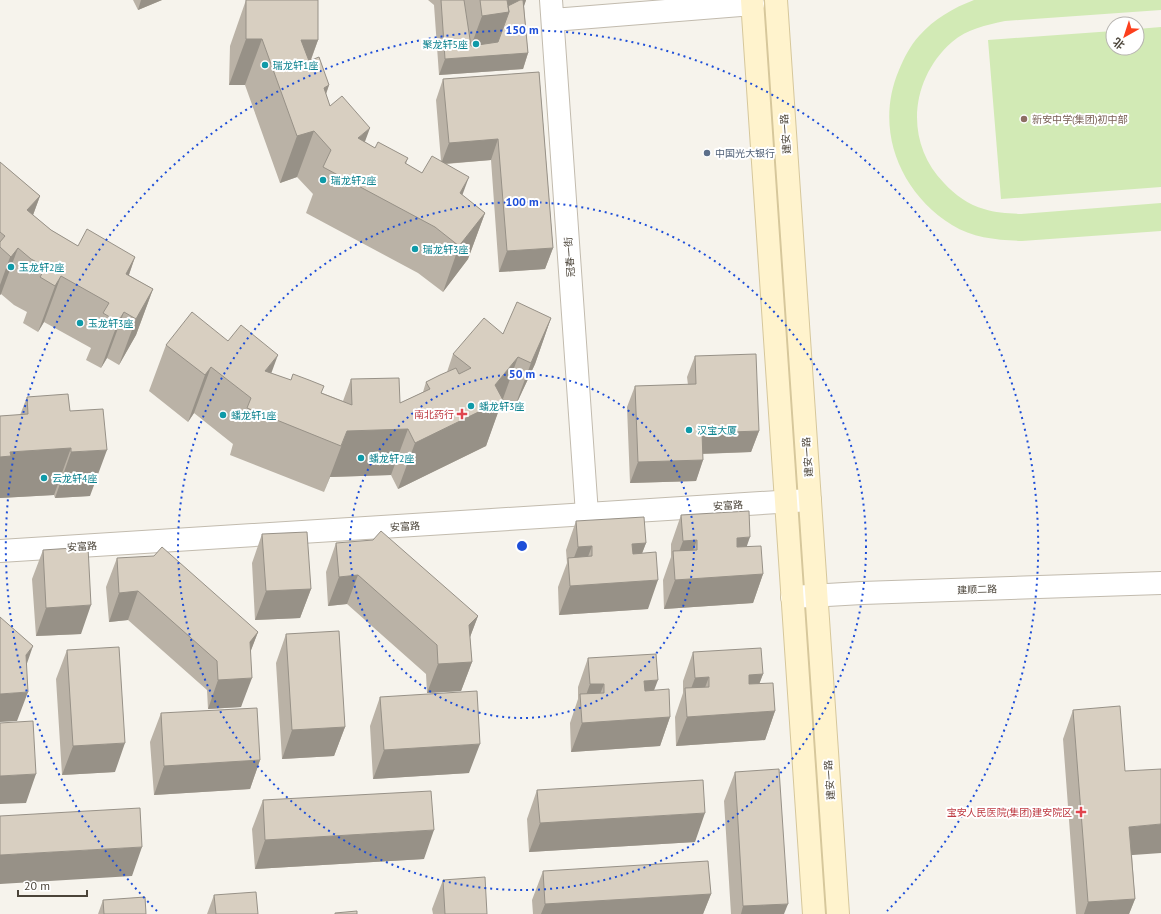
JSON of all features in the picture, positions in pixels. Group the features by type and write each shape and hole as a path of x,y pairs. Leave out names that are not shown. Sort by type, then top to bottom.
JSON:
{"main road":[{"name":"建安一路","path":"776,0 838,914"},
{"path":"753,2 814,914"}],"street":[{"path":"552,10 753,2"},
{"name":"冠春一街","path":"552,10 587,514"},
{"name":"安富路","path":"0,551 810,500"},
{"name":"建顺二路","path":"792,597 862,593 1161,583"}],"green space":[{"path":"974,0 1161,0 1161,10 1005,21 970,31 952,42 938,57 927,74 920,92 917,111 918,130 922,149 931,167 953,192 973,205 1002,213 1021,214 1161,203 1161,231 1022,241 994,239 968,233 952,225 933,211 918,195 905,177 896,157 891,136 889,114 892,92 903,61 919,36 931,24 944,15"},
{"path":"1161,27 1161,187 1001,199 988,40 1105,32 1105,56 1145,56 1145,28"}],"building":[{"path":"246,0 318,0 318,40 301,40 309,61 319,57 329,85 324,88 330,106 342,96 370,128 358,138 375,148 378,142 408,158 405,163 422,173 432,156 469,177 460,193 485,213 459,246 435,227 323,167 331,150 314,131 297,136 262,39 246,39"},
{"path":"441,0 464,0 471,46 498,42 509,12 508,6 523,0 528,53 445,59"},
{"path":"480,0 507,0 509,12 482,16"},
{"path":"539,72 553,248 507,251 498,139 449,143 443,79"},
{"path":"0,162 40,196 27,210 51,230 78,246 87,229 135,257 126,274 153,289 136,319 124,312 118,322 103,313 109,303 61,276 55,286 40,277 46,267 31,259 18,248 11,257 0,247 0,242 5,236 0,232"},
{"path":"517,302 551,318 531,363 518,357 495,385 503,400 415,443 408,429 347,431 341,446 247,408 251,398 211,367 205,375 166,345 192,312 228,341 241,325 278,355 265,371 291,380 293,374 309,380 324,386 321,393 352,405 351,379 399,378 400,403 430,389 426,382 440,375 456,368 459,374 471,368 453,354 484,318 503,334"},
{"name":"汉宝大厦","path":"756,354 759,431 702,433 703,460 638,462 635,386 696,384 695,356"},
{"path":"68,394 70,411 103,409 107,450 71,452 71,448 10,452 11,456 0,457 0,416 28,414 27,397"},
{"path":"749,511 750,537 737,538 737,547 761,546 763,574 675,580 673,551 697,550 697,540 683,541 681,515"},
{"path":"644,517 646,543 632,544 633,554 656,552 658,580 570,586 568,558 592,556 592,546 578,547 576,521"},
{"path":"381,531 478,616 469,625 472,662 438,664 437,645 358,575 339,577 336,543 373,540"},
{"path":"307,532 311,589 266,591 262,534"},
{"path":"88,547 91,605 46,608 43,550"},
{"path":"162,547 258,632 250,642 252,678 218,680 217,661 138,591 119,593 117,558 154,556"},
{"path":"0,617 33,646 26,655 28,692 0,694"},
{"path":"339,631 345,727 292,730 286,634"},
{"path":"119,647 125,743 73,746 67,650"},
{"path":"761,648 763,674 749,675 749,684 773,683 775,711 687,717 685,688 709,687 709,677 695,678 693,652"},
{"path":"656,654 658,680 644,681 645,691 669,689 670,717 582,723 580,694 604,693 604,684 590,684 588,658"},
{"path":"477,691 480,744 384,750 380,697"},
{"path":"1120,706 1125,771 1161,769 1161,824 1129,827 1135,899 1088,902 1073,710"},
{"path":"257,708 260,760 164,766 161,713"},
{"path":"33,721 36,774 0,776 0,723"},
{"path":"779,769 788,904 743,906 735,772"},
{"path":"703,780 705,813 540,823 537,790"},
{"path":"431,791 434,830 265,840 263,800"},
{"path":"140,808 142,847 0,855 0,816"},
{"path":"708,861 711,894 545,904 543,871"},
{"path":"485,877 487,914 445,914 443,880"},
{"path":"256,892 258,914 216,914 214,895"},
{"path":"145,897 146,914 104,914 103,900"},
{"path":"357,911 357,914 335,914 335,913"}],"place":[{"name":"聚龙轩5座","path":"476,44"},
{"name":"瑞龙轩1座","path":"265,65"},
{"name":"新安中学(集团)初中部","path":"1024,119"},
{"name":"中国光大银行","path":"707,153"},
{"name":"瑞龙轩2座","path":"323,180"},
{"name":"瑞龙轩3座","path":"415,249"},
{"name":"玉龙轩2座","path":"11,267"},
{"name":"玉龙轩3座","path":"80,323"},
{"name":"蟠龙轩3座","path":"471,406"},
{"name":"南北药行","path":"462,414"},
{"name":"蟠龙轩1座","path":"223,415"},
{"name":"汉宝大厦","path":"689,430"},
{"name":"蟠龙轩2座","path":"361,458"},
{"name":"云龙轩4座","path":"44,478"},
{"name":"宝安人民医院(集团)建安院区","path":"1081,812"}]}
